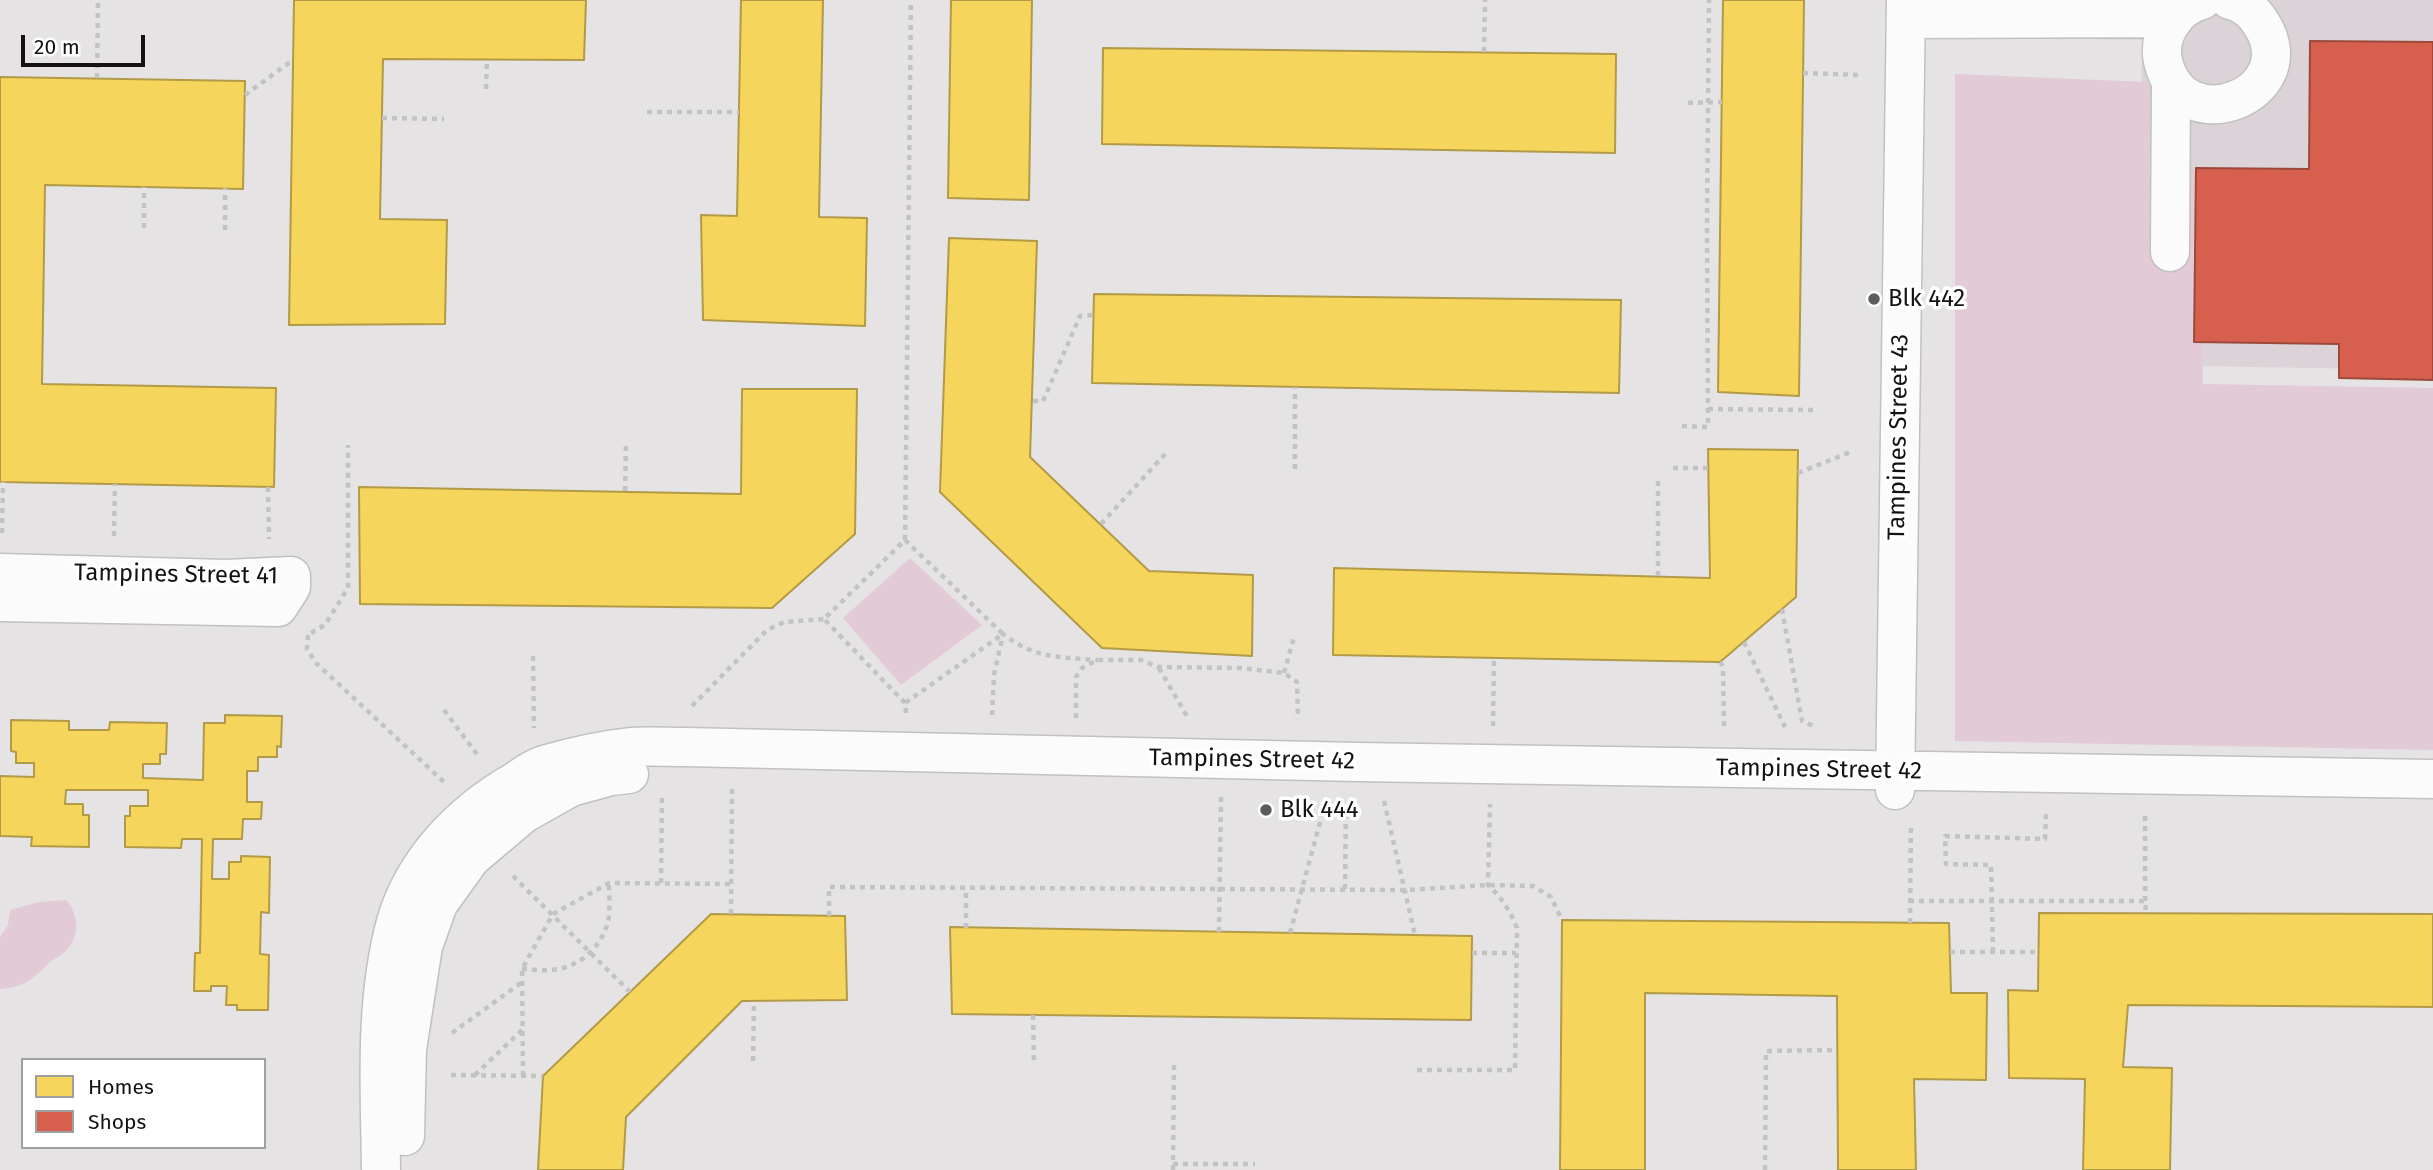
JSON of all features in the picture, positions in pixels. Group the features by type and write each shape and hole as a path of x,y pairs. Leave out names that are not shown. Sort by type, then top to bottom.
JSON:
{"street":[{"path":"1906,10 2238,2 2256,14 2267,33 2271,55 2264,76 2250,94 2230,104 2208,105 2187,97 2171,81 2162,60 2164,38 2198,4"},
{"name":"Tampines Street 43","path":"1895,780 1906,10"},
{"path":"2169,252 2171,81"},
{"name":"Tampines Street 41","path":"112,575 226,579 291,576 291,587 278,607 1,582 112,575"},
{"name":"Tampines Street 42","path":"381,1170 379,1051 386,972 397,922 409,889 423,863 447,834 489,796 541,766 633,747 1895,780 2433,798"},
{"name":"Tampines Street 42","path":"404,1170 407,1049 423,946 438,904 471,858 523,814 571,787 611,776 657,771 732,769 1895,780 2433,779"}],"path":[{"path":"97,78 98,0"},
{"path":"689,709 767,630 783,622 824,619 905,540 911,0"},
{"path":"1484,52 1485,0"},
{"path":"1682,426 1708,426 1709,0"},
{"path":"245,95 293,60"},
{"path":"486,89 487,60"},
{"path":"1803,73 1861,75"},
{"path":"1688,103 1722,103"},
{"path":"646,112 739,112"},
{"path":"382,118 444,119"},
{"path":"144,187 144,228"},
{"path":"225,188 225,230"},
{"path":"1033,401 1042,401 1080,316 1093,316"},
{"path":"1295,387 1295,470"},
{"path":"1708,409 1813,410"},
{"path":"625,442 625,491"},
{"path":"1798,473 1853,451"},
{"path":"1101,524 1167,452"},
{"path":"1673,468 1709,468"},
{"path":"1658,479 1658,576"},
{"path":"1,582 3,482"},
{"path":"112,575 115,484"},
{"path":"905,540 1003,634 1023,649 1047,656 1141,660 1158,667 1240,668 1284,673 1297,682 1298,724"},
{"path":"1782,609 1802,721"},
{"path":"824,619 905,703 1003,634"},
{"path":"992,716 994,675 1003,634"},
{"path":"308,635 307,649 316,663 449,787"},
{"path":"1284,673 1294,637"},
{"path":"1744,642 1784,726"},
{"path":"533,656 534,733 541,766"},
{"path":"1493,726 1494,658"},
{"path":"1076,719 1076,677 1082,668 1098,660"},
{"path":"1720,662 1723,666 1724,726"},
{"path":"1158,667 1189,720"},
{"path":"444,709 471,747"},
{"path":"731,915 732,769"},
{"path":"661,883 662,786"},
{"path":"1219,932 1221,797"},
{"path":"1290,933 1326,799"},
{"path":"1345,890 1346,799"},
{"path":"1383,800 1415,935"},
{"path":"1417,1070 1515,1070 1517,928 1509,909 1488,885 1490,803"},
{"path":"1993,952 1992,865 1946,864 1945,836 2045,839 2046,813"},
{"path":"2145,824 2146,914"},
{"path":"1910,829 1910,923"},
{"path":"510,874 630,992"},
{"path":"523,1076 522,969 553,914 609,883 731,884"},
{"path":"522,969 551,970 575,965 590,952 603,937 609,916 609,883"},
{"path":"829,916 829,887 1406,890 1488,885 1533,886 1551,897 1562,920"},
{"path":"966,888 966,928"},
{"path":"1909,901 2145,901"},
{"path":"1950,952 2038,952"},
{"path":"1472,953 1516,953"},
{"path":"451,1034 522,982"},
{"path":"753,1060 754,1002"},
{"path":"1033,1015 1034,1064"},
{"path":"475,1076 523,1030"},
{"path":"1765,1170 1766,1051 1836,1050"},
{"path":"1174,1065 1173,1167 1255,1164"},
{"path":"451,1075 542,1076"}],"shaded area":[{"path":"1961,0 2433,0 2433,370 2136,365 2142,40 1962,37"},
{"path":"1955,74 2146,82 2199,181 2203,384 2433,388 2433,750 1955,741"},
{"path":"910,558 982,625 901,685 843,618"},
{"path":"66,900 73,912 76,926 71,945 27,982 0,989 0,937 8,925 10,910 39,902"}],"building: Homes":[{"path":"294,0 586,0 584,60 383,59 380,219 447,220 445,324 289,325"},
{"path":"741,0 823,0 819,217 867,218 865,326 703,320 701,215 737,216"},
{"path":"951,0 1032,0 1029,200 948,198"},
{"path":"1723,0 1804,0 1799,396 1718,392"},
{"path":"1103,48 1616,54 1615,153 1102,144"},
{"path":"0,77 245,81 243,189 45,185 42,384 276,388 274,487 0,482"},
{"path":"949,238 1037,241 1030,457 1149,571 1253,575 1252,656 1102,648 940,492"},
{"path":"1094,294 1621,300 1619,393 1092,383"},
{"path":"742,389 857,389 855,534 772,608 360,604 359,487 741,494"},
{"path":"1708,449 1798,450 1796,597 1720,662 1333,655 1334,568 1710,578"},
{"path":"225,715 282,716 281,747 277,746 277,757 258,757 258,771 247,771 247,802 262,802 261,819 243,819 242,839 213,839 212,879 229,879 229,862 241,862 241,856 270,857 269,913 261,912 260,954 269,955 268,1010 237,1010 237,1005 226,1005 227,986 211,986 211,991 194,991 195,953 200,953 202,839 182,839 181,848 125,847 125,816 130,816 130,806 148,806 148,790 66,790 65,804 83,804 83,815 89,815 89,847 31,846 32,837 0,836 0,776 34,777 34,763 16,763 16,752 11,751 11,720 69,721 69,730 109,730 110,722 167,723 166,754 160,754 160,764 143,764 143,778 203,780 204,723 225,723"},
{"path":"2039,913 2433,914 2433,1007 2128,1005 2123,1067 2172,1068 2170,1170 2083,1170 2085,1079 2009,1078 2008,990 2038,991"},
{"path":"711,914 845,916 847,1000 742,1001 626,1117 623,1170 538,1170 543,1076"},
{"path":"1562,920 1949,923 1951,993 1987,993 1986,1080 1914,1079 1916,1170 1838,1170 1837,996 1645,993 1645,1170 1560,1170"},
{"path":"950,927 1472,936 1471,1020 952,1014"}],"building: Shops":[{"path":"2310,41 2433,42 2433,380 2339,378 2339,344 2194,342 2196,168 2309,169"}],"place":[{"name":"Blk 442","path":"1874,299"},
{"name":"Blk 444","path":"1266,810"}]}
